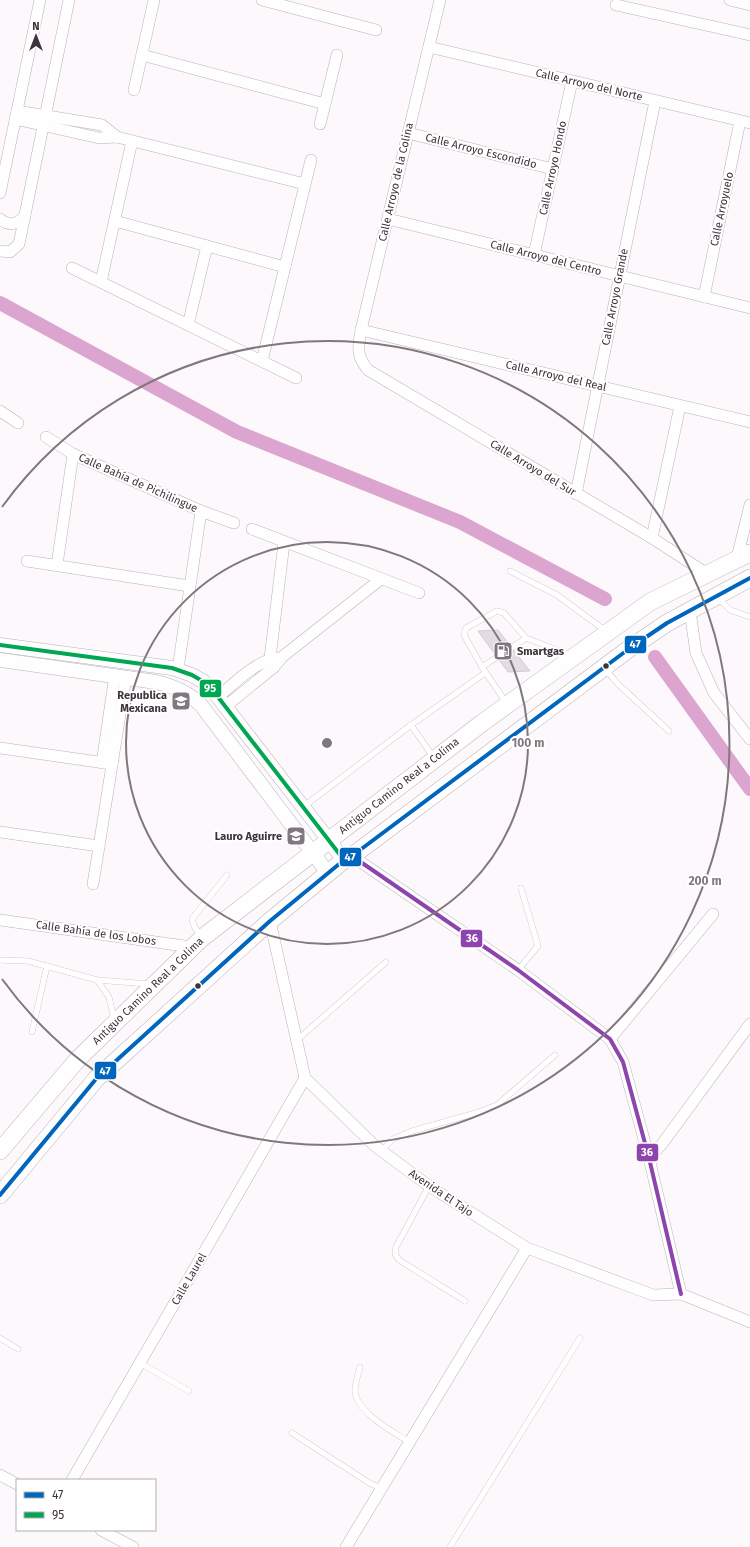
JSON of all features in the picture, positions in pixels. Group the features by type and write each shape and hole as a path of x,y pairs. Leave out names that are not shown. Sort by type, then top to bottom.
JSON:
{"main road":[{"name":"Antiguo Camino Real a Colima","path":"0,1151 78,1059 197,942 434,758 650,602 743,557"},
{"path":"0,1195 96,1079 270,921 328,873 603,668 667,623 750,578"}],"street":[{"path":"0,193 40,0"},
{"path":"0,251 10,252 17,247 25,215 69,0"},
{"path":"134,90 154,0"},
{"path":"262,0 376,30"},
{"path":"730,0 750,5"},
{"name":"Calle Arroyo de la Colina","path":"360,360 358,348 361,330 439,3"},
{"path":"616,5 750,35"},
{"name":"Calle Arroyo del Norte","path":"428,46 745,122"},
{"path":"142,55 325,104"},
{"path":"320,124 337,55"},
{"name":"Calle Arroyo Hondo","path":"534,255 572,81"},
{"name":"Calle Arroyo Grande","path":"576,494 655,101"},
{"path":"16,115 44,121 102,125 117,137 305,184"},
{"name":"Calle Arroyuelo","path":"704,297 745,122"},
{"name":"Calle Arroyo Escondido","path":"408,133 553,170"},
{"path":"101,282 132,141"},
{"path":"262,361 311,160"},
{"path":"0,219 12,224 22,220 25,215"},
{"name":"Calle Arroyo del Centro","path":"388,219 750,308"},
{"path":"115,221 285,267"},
{"path":"188,325 207,246"},
{"path":"72,268 296,378"},
{"name":"Calle Arroyo del Real","path":"361,330 750,422"},
{"name":"Calle Arroyo del Sur","path":"360,360 368,370 652,538 710,574"},
{"path":"652,538 680,406"},
{"path":"0,411 18,423"},
{"name":"Calle Bahía de Pichilingue","path":"46,437 73,454 201,511 234,523"},
{"path":"57,565 73,454"},
{"path":"743,557 750,505"},
{"path":"175,669 184,633 183,629 201,511"},
{"path":"252,529 419,593"},
{"path":"272,663 284,542"},
{"path":"28,561 190,586"},
{"path":"222,701 282,657 381,579"},
{"path":"690,610 696,653 714,693 750,739"},
{"path":"0,645 175,669 204,682 222,701 329,841 348,858 518,970 610,1039 623,1062 649,1158 681,1294"},
{"path":"0,660 121,676 172,686 190,694 201,705 328,873"},
{"path":"93,884 99,846 107,763 121,676"},
{"path":"0,748 107,763"},
{"path":"0,832 99,846"},
{"path":"610,1039 714,914"},
{"name":"Calle Bahía de los Lobos","path":"0,920 197,942"},
{"path":"270,921 305,1078"},
{"path":"649,1158 662,1144 750,1024"},
{"name":"Avenida El Tajo","path":"305,1078 381,1151 429,1186 527,1248 653,1296 681,1294 750,1322"},
{"name":"Calle Laurel","path":"73,1479 305,1078"},
{"path":"346,1547 527,1248"},
{"path":"0,1475 16,1483"},
{"path":"103,1531 133,1547"}],"lane":[{"path":"510,570 557,595 608,632"},
{"path":"716,596 730,610 750,617"},
{"path":"507,704 482,667 464,635 466,628 497,611 504,613 526,638 574,656"},
{"path":"482,667 526,638"},
{"path":"603,668 619,686 669,731"},
{"path":"303,807 411,726 486,673"},
{"path":"411,726 434,758"},
{"path":"197,942 192,919 227,875"},
{"path":"518,970 538,946 521,888"},
{"path":"0,960 28,961 97,980 154,984"},
{"path":"297,1040 386,962"},
{"path":"32,1032 47,966"},
{"path":"97,980 109,997 114,1023"},
{"path":"381,1151 393,1139 412,1131 476,1113 497,1104 555,1055"},
{"path":"429,1186 396,1247 396,1254 399,1260 465,1301"},
{"path":"0,1338 18,1349"},
{"path":"450,1547 580,1338"},
{"path":"140,1363 189,1391"},
{"path":"360,1367 355,1390 361,1406 364,1410 409,1442"},
{"path":"292,1433 371,1484 381,1488"}],"building":[{"name":"Smartgas","path":"498,630 530,671 508,672 478,631"}],"waterway":[{"path":"0,303 237,432 460,522 605,599"},
{"path":"655,657 750,789"}],"transit line":[{"name":"47","path":"0,1195 96,1079 270,921 344,860 352,856 630,648 667,623 750,578"},
{"name":"95","path":"0,645 172,668 192,675 204,682 218,697 344,860"},
{"name":"36","path":"352,856 518,970 610,1039 623,1062 649,1158 681,1294"}],"place":[{"name":"Smartgas","path":"503,651"},
{"name":"Republica Mexicana","path":"181,701"},
{"name":"Lauro Aguirre","path":"296,836"}]}
